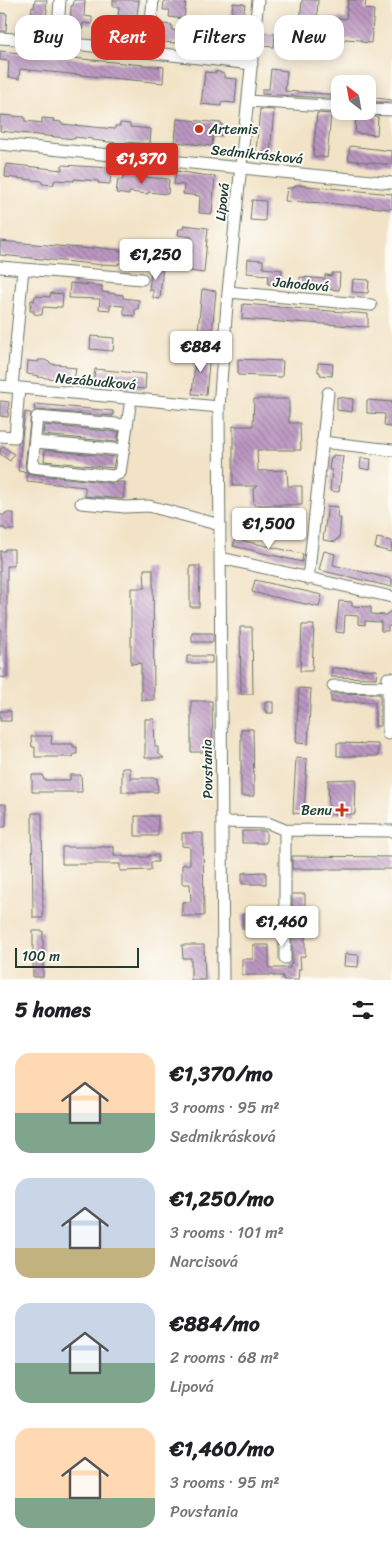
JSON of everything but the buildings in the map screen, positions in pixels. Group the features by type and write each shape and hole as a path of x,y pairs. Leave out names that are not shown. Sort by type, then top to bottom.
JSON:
{"street":[{"path":"59,15 60,0"},
{"path":"151,15 152,0"},
{"name":"Lipová","path":"221,558 219,407 228,292 258,0"},
{"path":"0,38 15,39"},
{"path":"165,54 252,64"},
{"path":"248,101 331,106"},
{"path":"376,109 392,110"},
{"name":"Sedmikrásková","path":"0,144 392,183"},
{"path":"0,267 142,279"},
{"path":"0,436 15,438 10,387 23,269"},
{"name":"Jahodová","path":"228,292 371,305"},
{"name":"Nezábudková","path":"10,387 219,407"},
{"path":"308,579 328,392"},
{"path":"127,425 37,417 32,467 113,476 120,473 131,399"},
{"path":"35,442 123,450"},
{"path":"322,442 392,450"},
{"path":"81,503 125,507 149,506 220,525"},
{"path":"221,558 392,597"},
{"name":"Povstania","path":"221,558 224,980"},
{"path":"334,686 390,682 388,734"},
{"path":"223,822 268,823 285,830 392,831"},
{"path":"285,830 285,958"}],"place":[{"name":"Artemis","path":"199,129"},
{"name":"Benu","path":"342,810"}]}
